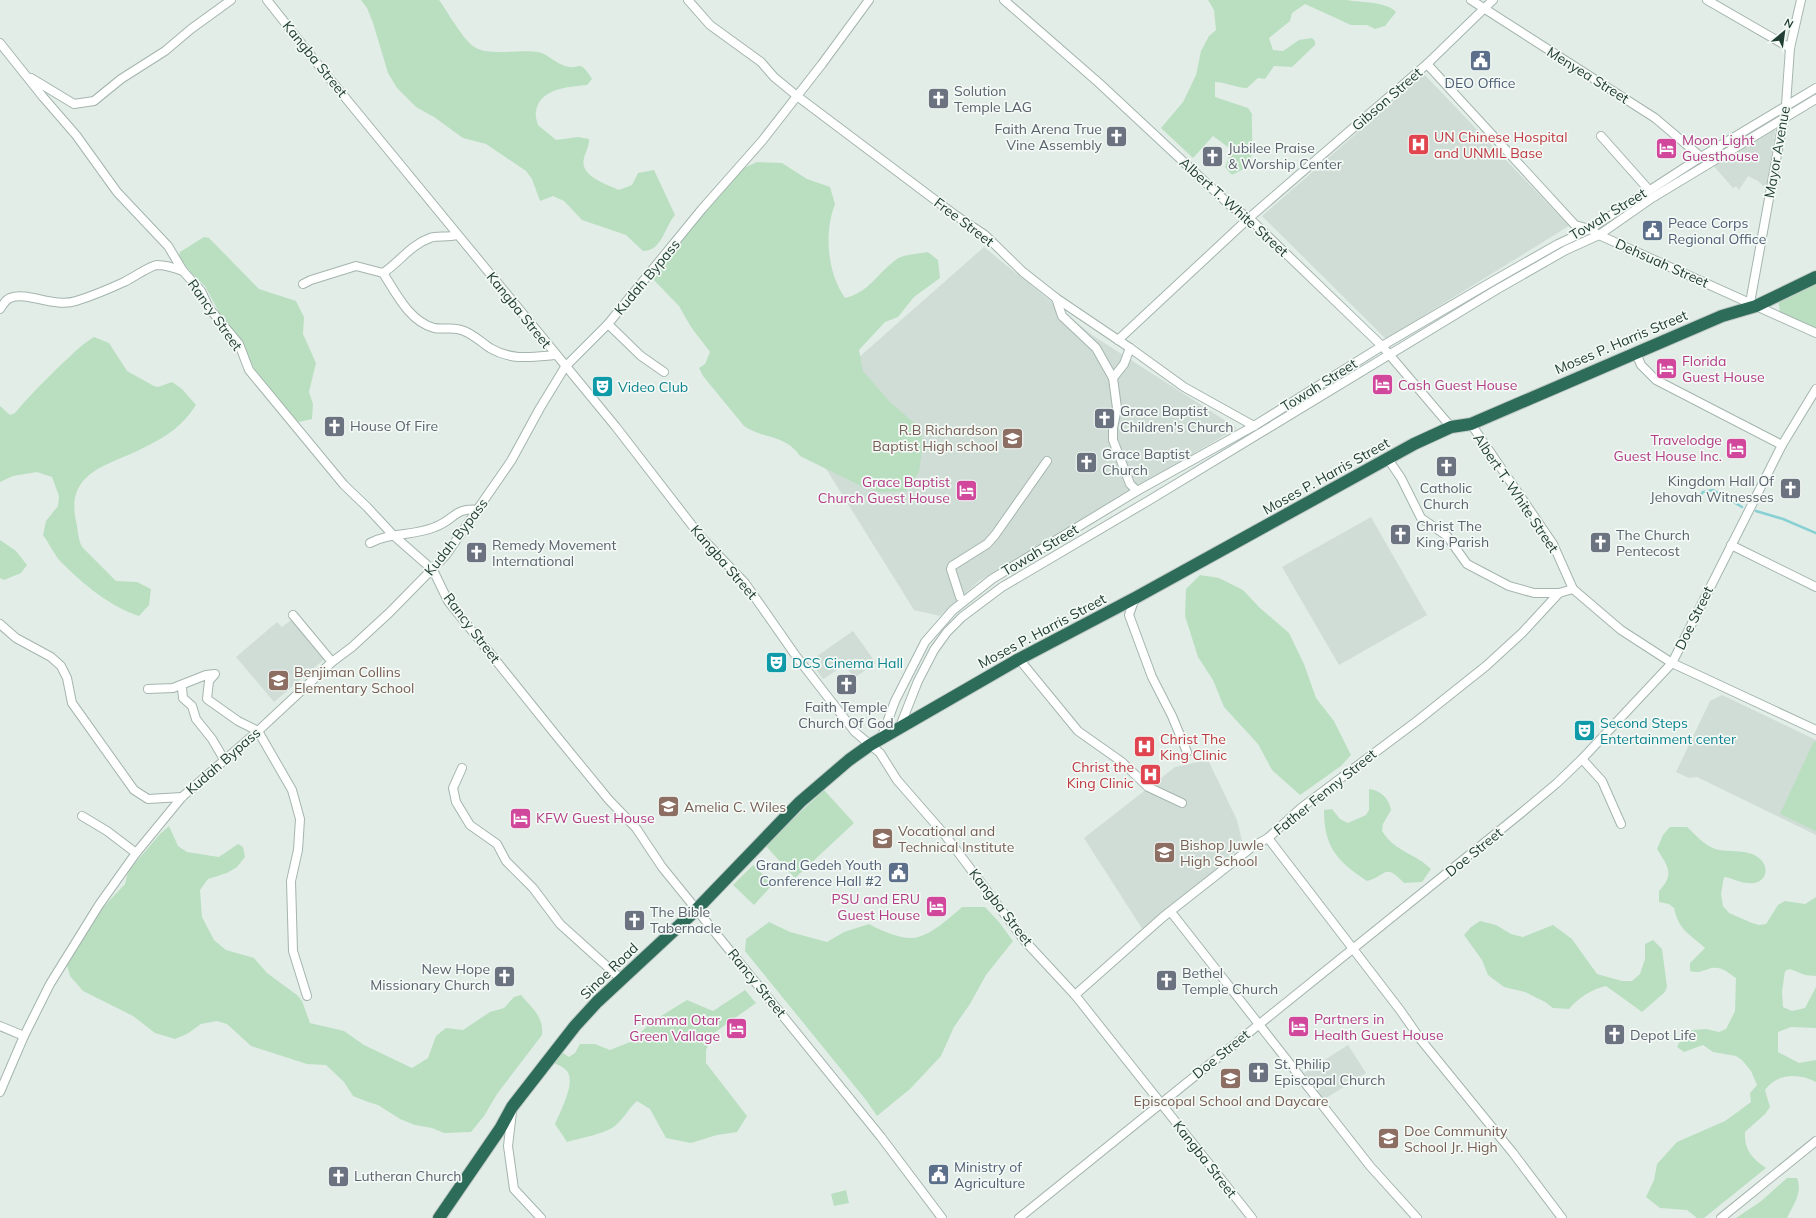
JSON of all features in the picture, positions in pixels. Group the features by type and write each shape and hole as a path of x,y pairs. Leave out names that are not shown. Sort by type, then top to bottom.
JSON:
{"highway":[{"name":"Moses P. Harris Street","path":"870,745 1019,659 1135,598 1388,459 1451,427 1471,424 1636,352 1816,277"},
{"name":"Sinoe Road","path":"439,1218 500,1129 512,1107 575,1026 621,979 696,910 800,802 830,775 870,745"}],"street":[{"path":"26,75 74,104 94,101 121,79 165,51 231,0"},
{"name":"Kangba Street","path":"267,0 565,367 616,427 702,537 745,583 796,656 855,732 880,753 897,780 945,835 1024,940 1074,995 1252,1218"},
{"name":"Free Street","path":"688,0 710,25 761,62 774,77 797,96 955,215 985,235 1023,272 1056,298 1184,387 1254,426"},
{"name":"Kudah Bypass","path":"0,1092 24,1036 50,984 99,905 136,853 182,797 225,761 332,662 352,647 433,570 446,555 479,510 511,462 540,408 565,367 608,324 702,209 762,141 869,0"},
{"name":"Albert T. White Street","path":"1004,0 1099,83 1232,207 1249,218 1382,346 1451,427"},
{"name":"Menyea Street","path":"1472,0 1655,118 1700,157"},
{"name":"Gibson Street","path":"1118,340 1249,218 1427,64 1493,0"},
{"path":"1707,0 1790,48"},
{"name":"Mayor Avenue","path":"1753,304 1786,105 1790,48 1801,0"},
{"name":"Rancy Street","path":"0,44 76,135 117,192 168,246 183,271 201,291 209,308 239,344 249,370 344,485 393,535 433,570 448,601 609,800 636,828 662,867 884,1140 942,1218"},
{"name":"Dehsuah Street","path":"1427,64 1575,225 1590,229 1599,235 1816,333"},
{"name":"Towah Street","path":"881,739 895,701 925,642 953,610 992,579 1137,492 1254,426 1382,346 1558,244 1590,229 1700,157 1816,88"},
{"name":"Towah Street","path":"899,729 908,702 934,650 947,632 980,604 1014,580 1496,290 1566,250 1599,235 1652,198 1816,99"},
{"path":"1601,136 1649,190"},
{"path":"383,273 395,265 414,245 432,237 447,238 458,235"},
{"path":"0,309 5,301 10,298 18,297 65,304 77,301 142,274 148,268 156,265 172,267 183,271"},
{"path":"304,284 306,281 356,266 383,273 404,304 421,323 436,328 453,327 463,330 491,349 514,358 556,355"},
{"path":"1056,298 1062,316 1096,348 1113,378 1117,408 1113,428 1113,440 1130,484 1137,492"},
{"path":"608,324 641,356 664,372"},
{"path":"1113,378 1124,364 1130,348"},
{"path":"1636,352 1642,365 1656,380 1782,445"},
{"name":"Doe Street","path":"1019,1218 1257,1024 1520,814 1557,783 1582,759 1672,663 1782,445 1816,389"},
{"name":"Albert T. White Street","path":"1471,424 1553,544 1573,589 1621,630 1672,663 1816,730"},
{"path":"1388,459 1401,478 1421,518 1447,536 1467,564 1509,586 1534,593 1559,594"},
{"path":"960,597 951,569 952,566 986,544 995,535 1047,462"},
{"path":"370,543 393,535 437,527 462,509 479,510"},
{"path":"1731,545 1816,587"},
{"name":"Father Fenny Street","path":"1074,995 1170,912 1252,847 1268,838 1301,808 1417,721 1486,666 1522,633 1559,594 1573,589"},
{"path":"1135,598 1129,615 1152,677 1172,716 1187,752"},
{"path":"293,616 332,662"},
{"path":"0,624 16,638 51,657 60,666 66,678 72,703 134,790 148,799 182,797"},
{"path":"1019,659 1078,731 1122,762 1148,787 1182,803"},
{"path":"148,689 173,688 206,675 215,674 209,681 207,699 238,721 258,731 292,790 300,819 298,850 291,881 294,951 307,996"},
{"path":"179,686 182,688 183,698 192,706 196,719 212,739 225,761"},
{"path":"1582,759 1602,781 1621,824"},
{"path":"462,768 453,788 456,802 470,825 497,844 506,861 533,888 560,924 621,979"},
{"path":"82,816 107,831 136,853"},
{"path":"1268,838 1400,1010 1421,1040 1513,1153 1562,1218"},
{"path":"1170,912 1370,1166 1417,1218"},
{"path":"0,1026 24,1036"},
{"path":"512,1107 508,1146 514,1189 540,1218"},
{"path":"1721,1218 1816,1141"}],"shaded area":[{"name":"UN Chinese Hospital and UNMIL Base","path":"1424,74 1569,226 1386,339 1262,216"},
{"path":"1776,127 1766,189 1758,181 1748,176 1739,190 1736,186 1733,188 1712,164"},
{"name":"R.B Richardson Baptist High school","path":"984,247 1092,335 1237,428 979,581 940,616 914,610 813,448 790,418"},
{"path":"1371,517 1427,615 1339,665 1282,567"},
{"name":"Benjiman Collins Elementary School","path":"294,618 327,657 274,702 236,657 277,622 282,627"},
{"path":"853,631 876,663 854,678 845,665 823,679 810,661"},
{"path":"1722,695 1816,740 1816,835 1697,777 1689,778 1676,772 1710,701"},
{"name":"Bishop Juwle High School","path":"1208,760 1237,820 1243,845 1143,930 1084,838 1175,767"},
{"path":"1348,1045 1366,1073 1323,1100 1304,1073"}],"green space":[{"path":"361,0 439,0 466,40 476,48 490,52 538,52 565,66 579,66 584,68 592,79 587,85 556,90 549,93 538,104 536,117 538,125 556,140 578,137 589,139 584,158 586,170 589,174 601,182 619,190 632,185 638,173 654,170 675,215 659,243 649,250 643,251 626,235 582,220 564,201 553,196 540,201 532,179 526,171 486,144 463,138 434,117 416,107 397,88 388,73 373,23 367,8"},
{"path":"1208,0 1347,0 1380,4 1392,8 1396,12 1385,26 1375,29 1367,25 1351,25 1305,4 1292,13 1290,21 1269,38 1273,50 1283,51 1299,40 1312,38 1315,41 1315,45 1292,67 1274,66 1265,79 1258,78 1247,88 1215,82 1215,97 1248,108 1252,114 1252,149 1250,161 1245,168 1232,175 1225,167 1232,150 1213,136 1193,158 1161,128 1183,102 1196,75 1201,51 1209,36 1216,30 1214,10"},
{"path":"757,162 782,163 807,179 830,187 835,204 829,227 829,252 834,276 845,298 861,291 890,264 900,257 928,252 938,260 940,278 914,297 898,317 885,322 859,350 863,371 889,401 920,428 923,443 919,472 906,491 880,492 863,487 800,456 794,449 780,440 758,433 744,426 703,376 699,368 705,364 710,352 691,327 679,306 650,276 742,169"},
{"path":"204,237 209,238 259,289 296,301 304,317 303,334 316,363 309,392 313,404 312,419 299,422 287,413 265,385 223,320 205,286 192,274 179,257 180,252"},
{"path":"1816,281 1816,328 1783,315 1780,312 1778,299"},
{"path":"94,337 109,343 127,371 158,387 172,382 182,389 196,405 186,419 162,438 134,453 107,464 85,479 78,490 74,504 78,534 82,547 116,581 137,582 151,589 149,605 139,616 117,606 87,586 60,561 43,535 46,521 58,506 59,496 52,477 37,472 13,476 0,482 0,406 10,415 15,413 58,367 82,345"},
{"path":"0,540 16,551 27,565 21,573 4,580 0,578"},
{"path":"1200,575 1219,578 1243,590 1260,608 1289,633 1304,664 1316,698 1334,721 1351,755 1341,766 1300,795 1272,770 1258,744 1224,707 1213,680 1198,657 1185,616 1186,589"},
{"path":"1814,741 1816,742 1816,831 1780,814"},
{"path":"1369,789 1377,791 1383,795 1390,806 1391,810 1383,824 1382,831 1387,838 1393,844 1418,859 1431,869 1422,882 1404,883 1393,873 1389,872 1367,881 1340,860 1334,852 1326,834 1324,810 1332,809 1340,819 1348,823 1366,815 1369,810"},
{"path":"824,790 854,823 795,878 765,845"},
{"path":"169,826 178,846 187,852 219,857 238,844 243,847 245,857 237,867 227,873 208,879 200,890 202,917 214,940 226,950 254,958 267,973 297,995 302,1001 310,1023 344,1031 364,1045 412,1068 428,1058 436,1036 446,1028 463,1030 490,1012 504,1008 514,997 521,995 539,1018 542,1035 497,1094 484,1116 471,1132 444,1133 400,1119 378,1105 353,1096 344,1082 326,1065 307,1064 251,1046 227,1024 217,1021 201,1024 187,1034 175,1039 155,1033 133,1016 83,991 70,976 66,962 95,916 125,884 128,872 160,834"},
{"path":"1670,827 1687,827 1702,841 1713,848 1752,854 1759,858 1763,863 1765,873 1763,878 1755,883 1742,882 1724,877 1721,894 1723,906 1729,913 1752,923 1759,925 1766,924 1778,905 1785,901 1805,904 1816,897 1816,976 1805,975 1790,969 1785,971 1782,992 1783,1007 1792,1011 1805,1008 1816,987 1816,1028 1791,1027 1778,1032 1778,1052 1799,1063 1816,1060 1816,1082 1803,1077 1789,1076 1776,1080 1765,1090 1770,1107 1765,1114 1745,1132 1745,1138 1750,1153 1766,1168 1704,1218 1697,1218 1687,1210 1660,1208 1646,1197 1654,1180 1657,1164 1677,1142 1725,1121 1751,1102 1750,1093 1757,1085 1751,1071 1742,1060 1736,1056 1713,1052 1703,1045 1684,1052 1677,1047 1684,1034 1692,1030 1706,1029 1719,1032 1726,1029 1735,1011 1736,978 1725,970 1719,968 1712,968 1699,972 1690,971 1690,963 1705,948 1685,931 1676,916 1674,908 1669,904 1659,902 1659,891 1667,880 1668,870 1657,849 1663,835"},
{"path":"753,865 773,884 754,905 733,885"},
{"path":"962,907 985,907 999,922 1013,941 986,975 970,1004 954,1027 941,1056 910,1089 877,1116 866,1100 745,951 746,939 769,922 790,932 827,942 844,932 869,924 890,934 908,938 920,937 946,921"},
{"path":"1480,921 1496,925 1511,934 1523,937 1553,925 1572,939 1597,974 1622,981 1632,981 1640,974 1645,959 1645,944 1653,940 1662,949 1667,987 1665,992 1642,1012 1606,986 1586,994 1569,1009 1553,1008 1545,1002 1525,992 1504,987 1488,975 1482,960 1464,935 1471,927"},
{"path":"745,990 756,1003 714,1033 706,1050 706,1063 747,1116 737,1132 717,1135 691,1143 666,1138 650,1109 637,1101 612,1128 600,1133 567,1142 555,1124 566,1098 570,1083 569,1076 565,1069 548,1060 557,1049 569,1057 575,1053 580,1044 595,1044 610,1050 630,1042 653,1021 687,1000 713,1011"},
{"path":"1787,1178 1797,1178 1799,1189 1787,1218 1736,1218 1760,1202"},
{"path":"846,1190 849,1203 834,1206 831,1194"}],"waterway":[{"path":"1699,497 1703,492 1713,490 1742,507"},
{"path":"1756,511 1783,519 1816,533"}],"place":[{"name":"DEO Office","path":"1480,61"},
{"name":"Solution Temple LAG","path":"939,99"},
{"name":"Faith Arena True Vine Assembly","path":"1117,137"},
{"name":"UN Chinese Hospital and UNMIL Base","path":"1418,145"},
{"name":"Moon Light Guesthouse","path":"1667,148"},
{"name":"Jubilee Praise & Worship Center","path":"1212,156"},
{"name":"Peace Corps Regional Office","path":"1653,231"},
{"name":"Florida Guest House","path":"1666,369"},
{"name":"Cash Guest House","path":"1383,385"},
{"name":"Video Club","path":"602,387"},
{"name":"Grace Baptist Children's Church","path":"1104,419"},
{"name":"House Of Fire","path":"335,426"},
{"name":"R.B Richardson Baptist High school","path":"1013,438"},
{"name":"Travelodge Guest House Inc.","path":"1737,448"},
{"name":"Grace Baptist Church","path":"1087,462"},
{"name":"Catholic Church","path":"1446,466"},
{"name":"Kingdom Hall Of Jehovah Witnesses","path":"1790,489"},
{"name":"Grace Baptist Church Guest House","path":"966,490"},
{"name":"Christ The King Parish","path":"1400,534"},
{"name":"The Church Pentecost","path":"1600,543"},
{"name":"Remedy Movement International","path":"476,553"},
{"name":"DCS Cinema Hall","path":"776,663"},
{"name":"Benjiman Collins Elementary School","path":"278,680"},
{"name":"Faith Temple Church Of God","path":"846,685"},
{"name":"Second Steps Entertainment center","path":"1585,731"},
{"name":"Christ The King Clinic","path":"1145,747"},
{"name":"Christ the King Clinic","path":"1150,775"},
{"name":"Amelia C. Wiles","path":"669,807"},
{"name":"KFW Guest House","path":"520,818"},
{"name":"Vocational and Technical Institute","path":"883,839"},
{"name":"Bishop Juwle High School","path":"1164,853"},
{"name":"Grand Gedeh Youth Conference Hall #2","path":"898,873"},
{"name":"PSU and ERU Guest House","path":"936,907"},
{"name":"The Bible Tabernacle","path":"634,920"},
{"name":"New Hope Missionary Church","path":"505,977"},
{"name":"Bethel Temple Church","path":"1167,981"},
{"name":"Partners in Health Guest House","path":"1298,1027"},
{"name":"Fromma Otar Green Vallage","path":"736,1028"},
{"name":"Depot Life","path":"1614,1035"},
{"name":"St. Philip Episcopal Church","path":"1258,1072"},
{"name":"Episcopal School and Daycare","path":"1231,1079"},
{"name":"Doe Community School Jr. High","path":"1389,1139"},
{"name":"Ministry of Agriculture","path":"939,1175"},
{"name":"Lutheran Church","path":"338,1176"}]}
